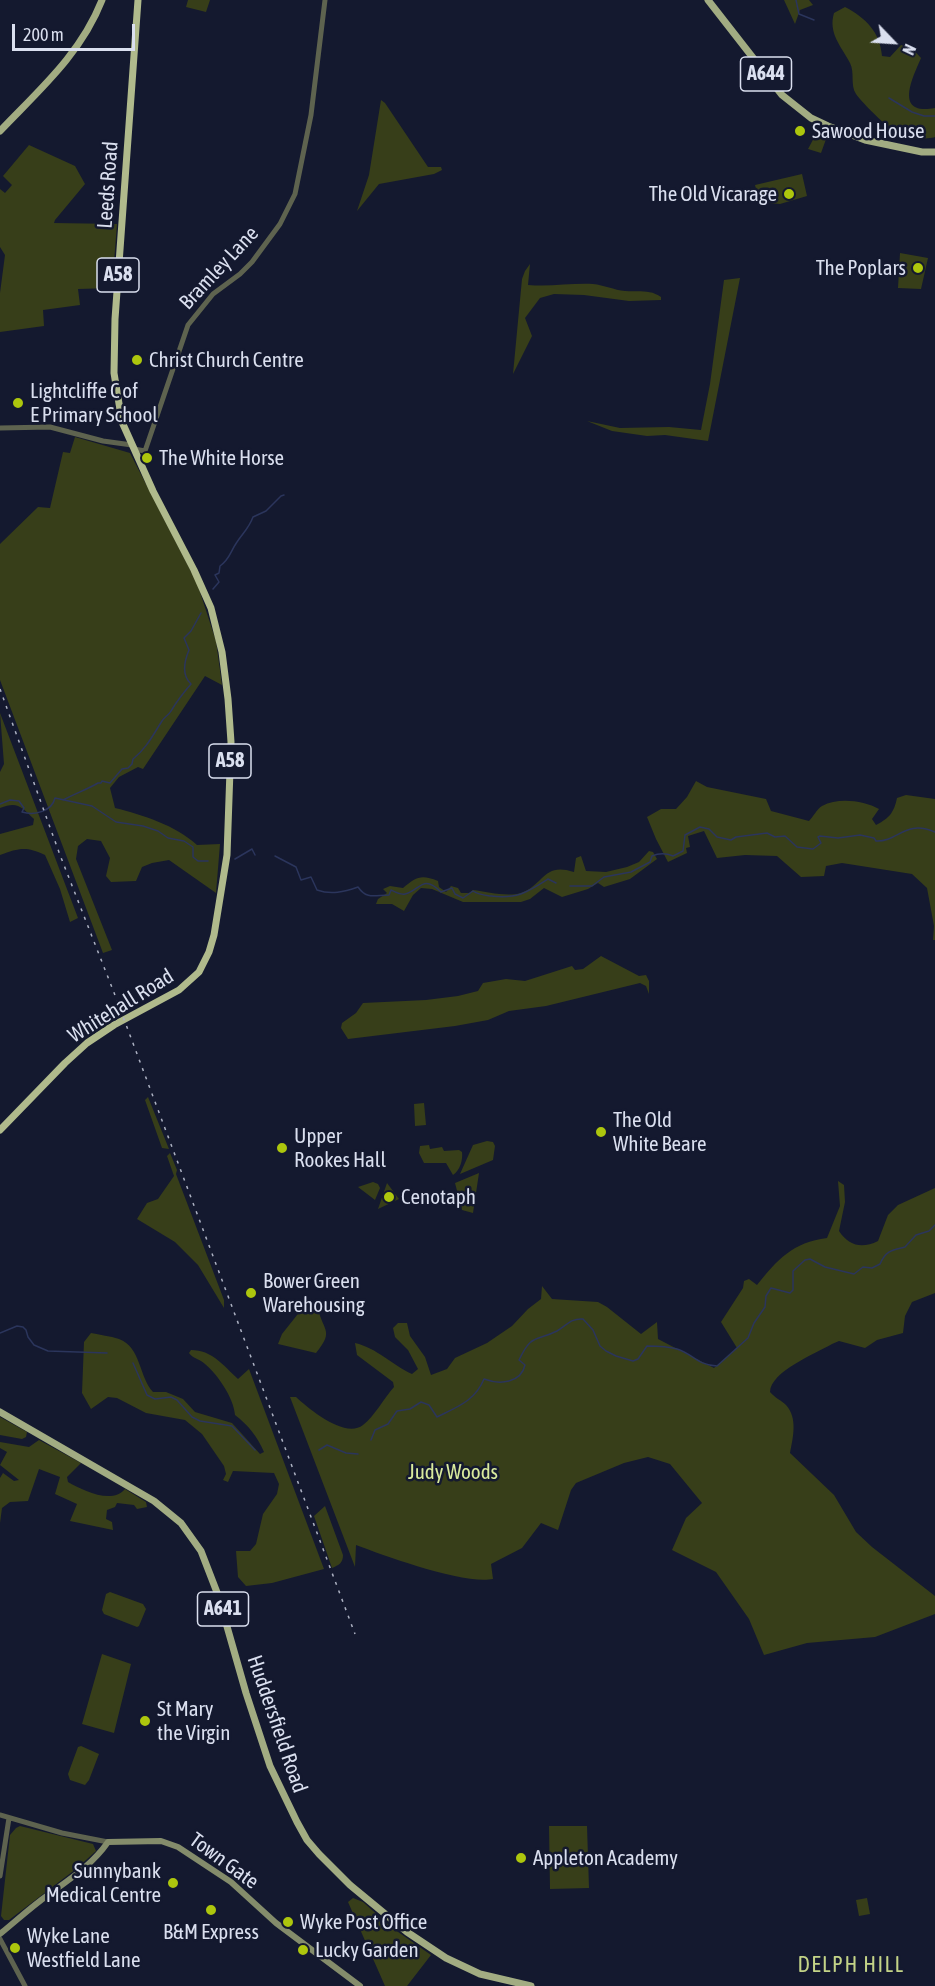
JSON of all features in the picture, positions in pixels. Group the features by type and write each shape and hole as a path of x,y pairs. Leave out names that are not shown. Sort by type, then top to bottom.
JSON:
{"highway":[{"name":"Leeds Road","path":"138,0 114,344 117,397 122,422 177,538"},
{"name":"Whitehall Road","path":"0,1130 65,1062 87,1043 187,984 199,972 212,943 227,855 231,742 228,699 222,652 211,608 177,538"}],"main road":[{"path":"0,131 77,48 90,27 102,0"},
{"name":"A644","path":"708,0 782,94 811,118 866,140 922,152 935,152"},
{"name":"Huddersfield Road","path":"0,1412 154,1501 181,1523 201,1551 211,1574 265,1754 289,1808 307,1840 350,1886 407,1932 452,1961 489,1977 531,1986"},
{"name":"Town Gate","path":"108,1842 161,1841 178,1847 231,1882 276,1923 360,1986"},
{"path":"0,1934 88,1865 108,1842"}],"street":[{"name":"Bramley Lane","path":"133,447 145,451 188,325 213,294 252,262 280,224 295,194 311,115 325,0"},
{"path":"0,428 50,427 133,447"},
{"name":"Town Gate","path":"0,1815 62,1833 108,1842"},
{"path":"0,1876 9,1818"},
{"path":"0,1934 25,1986"}],"green space":[{"path":"188,0 210,0 206,12 186,7"},
{"path":"784,0 809,0 813,5 800,10 795,24"},
{"path":"845,7 871,27 881,47 882,56 890,57 901,45 911,47 921,58 911,84 910,101 914,106 922,109 935,108 935,137 903,138 878,118 856,94 850,63 836,39 833,27 834,13"},
{"path":"381,100 428,167 441,167 442,170 434,174 379,184 357,211 369,175"},
{"path":"825,129 829,131 821,153 808,149 815,136 821,138"},
{"path":"29,145 75,166 85,184 54,223 117,224 112,288 78,289 80,305 43,310 44,326 0,332 0,293 5,255 0,247 0,189 5,193 12,185 3,176"},
{"path":"802,174 807,196 780,204 759,202 755,185"},
{"path":"900,253 928,258 921,289 898,288"},
{"path":"530,264 528,285 593,284 653,293 661,297 661,300 629,301 554,294 540,298 525,318 532,336 513,374 522,279"},
{"path":"740,278 708,441 612,431 587,421 620,428 669,427 701,430 710,384 724,280"},
{"path":"75,437 130,453 197,583 216,641 222,685 205,676 143,769 138,767 119,777 110,788 115,808 169,826 197,845 220,844 216,893 169,860 142,867 136,881 111,882 106,876 110,858 101,841 87,839 78,846 76,859 112,950 103,953 0,680 0,544 38,507 50,508 63,452 70,453"},
{"path":"0,713 78,918 70,922 60,889 45,855 33,850 22,849 0,855 0,834 33,825 34,819 19,806 11,805 0,808 0,772 4,764"},
{"path":"696,781 707,787 766,799 771,811 809,821 822,806 851,801 879,809 872,819 876,825 891,814 897,798 906,795 935,799 935,940 933,940 934,926 927,888 912,874 842,863 826,866 824,876 801,877 777,856 745,855 717,858 704,831 688,836 690,847 686,848 687,853 668,862 647,817 661,809 676,809 687,797"},
{"path":"649,851 653,852 657,859 630,879 604,887 598,883 588,889 562,897 544,888 530,899 521,902 463,902 432,889 421,888 413,895 404,911 392,904 376,904 378,899 387,893 383,889 390,886 403,888 419,878 438,881 439,887 446,892 451,886 458,888 461,893 469,893 473,890 515,894 529,889 550,872 564,870 574,872 576,858 581,856 586,871 606,872 639,862"},
{"path":"601,956 639,976 646,975 649,981 649,994 646,986 640,983 546,1006 509,1011 488,1020 455,1026 348,1039 341,1028 342,1023 356,1013 363,1003 458,996 478,991 483,983 506,979 525,981 572,966 575,970 583,969"},
{"path":"148,1097 169,1149 162,1148 145,1100"},
{"path":"424,1103 426,1125 415,1126 414,1104"},
{"path":"487,1141 493,1142 495,1146 493,1160 460,1174 473,1145"},
{"path":"429,1145 430,1149 442,1147 444,1151 459,1150 462,1152 460,1165 453,1175 446,1163 424,1163 419,1153 420,1146"},
{"path":"170,1153 224,1300 224,1308 198,1265 175,1242 137,1219 147,1203 158,1199 174,1176 167,1156"},
{"path":"479,1173 473,1213 462,1210 455,1183"},
{"name":"Judy Woods","path":"838,1181 844,1185 845,1202 839,1231 847,1240 856,1245 867,1245 878,1241 888,1215 898,1205 935,1188 935,1293 912,1302 905,1316 903,1333 877,1340 865,1348 839,1341 832,1344 786,1370 772,1384 770,1392 786,1405 792,1416 794,1428 790,1453 834,1495 856,1532 935,1596 935,1614 875,1637 807,1643 764,1655 749,1619 716,1572 672,1550 686,1518 702,1503 670,1464 648,1457 624,1463 576,1483 571,1490 558,1530 541,1523 522,1548 491,1564 493,1579 480,1580 445,1574 356,1545 355,1567 290,1397 296,1397 318,1415 337,1425 355,1428 363,1425 394,1387 393,1382 357,1355 355,1343 363,1345 412,1374 418,1369 408,1350 395,1337 393,1328 398,1323 407,1323 410,1336 425,1357 431,1375 447,1369 455,1358 487,1343 512,1326 541,1299 542,1286 552,1299 598,1302 641,1334 657,1322 658,1339 714,1368 737,1348 721,1322 743,1288 744,1281 749,1279 757,1285 779,1260 795,1248 827,1238 840,1206"},
{"path":"373,1182 380,1188 375,1200 358,1187"},
{"path":"387,1183 399,1199 378,1209"},
{"path":"309,1300 317,1303 326,1330 322,1345 316,1353 278,1344 282,1334"},
{"path":"91,1333 116,1338 126,1343 136,1355 148,1386 153,1392 166,1392 183,1399 195,1412 232,1423 260,1454 264,1452 258,1441 235,1415 228,1393 218,1378 207,1365 189,1353 191,1350 211,1355 238,1379 249,1369 324,1569 272,1583 246,1586 238,1577 236,1551 250,1551 256,1544 263,1514 277,1494 279,1484 274,1473 233,1471 228,1482 223,1480 226,1474 224,1466 202,1434 185,1420 146,1413 117,1398 108,1397 91,1409 82,1393 84,1342"},
{"path":"0,1417 27,1432 26,1437 22,1439 0,1435"},
{"path":"39,1440 81,1463 67,1477 68,1482 89,1492 105,1496 119,1494 125,1489 146,1502 147,1507 137,1509 134,1505 117,1503 115,1507 107,1510 106,1519 112,1522 113,1530 70,1521 77,1504 55,1494 60,1477 39,1469 28,1501 10,1502 2,1508 0,1523 0,1478 3,1473 14,1481 19,1480 0,1465 7,1452 0,1448 0,1442 29,1447"},
{"path":"325,1506 343,1555 340,1563 332,1568 314,1516"},
{"path":"110,1592 143,1604 146,1609 139,1626 104,1614 102,1610 106,1594"},
{"path":"102,1654 131,1664 114,1733 82,1724"},
{"path":"81,1746 99,1754 85,1785 70,1780 68,1774 78,1747"},
{"path":"20,1826 93,1844 96,1851 9,1920 4,1920 1,1916 10,1835"},
{"path":"549,1826 587,1826 589,1888 550,1889"},
{"path":"353,1898 363,1902 391,1927 431,1955 407,1986 385,1986 348,1902"},
{"path":"867,1898 870,1914 859,1916 856,1900"}],"waterway":[{"path":"796,0 799,14 814,20"},
{"path":"889,98 912,112 924,116 935,116"},
{"path":"213,589 219,582 215,575 219,573 220,566 228,558 253,517 266,511 284,495"},
{"path":"63,800 102,781 110,783 122,769 132,764 133,759 146,746 191,684 185,672 189,650 184,638 191,631 201,613"},
{"path":"0,804 10,800 19,801 24,808 22,812 32,813 47,809 55,798 92,806 116,822 143,826 158,831 168,838 184,841 193,847 193,857 198,861 208,861"},
{"path":"570,886 592,886 604,877 631,872 650,862 652,856 662,854 673,856 683,851 685,835 700,827 709,829 717,837 731,840 736,837 767,833 775,837 785,836 797,847 813,849 821,843 818,837 820,836 838,838 860,835 874,838 876,841 890,838 909,829 925,829 935,832"},
{"path":"235,859 252,849 255,855"},
{"path":"275,856 296,867 301,880 311,877 317,890 332,893 358,887 365,894 372,896 389,895 391,890 403,894 425,883 441,892 452,888 455,894 463,898 473,891 483,895 508,897 527,891 548,879 556,883"},
{"path":"371,1440 375,1430 388,1424 397,1411 410,1409 421,1402 429,1405 437,1417 470,1398 476,1393 484,1379 497,1382 514,1379 523,1371 525,1365 519,1360 531,1342 575,1320 583,1319 593,1330 600,1346 616,1356 633,1361 638,1359 647,1346 666,1347 682,1351 705,1364 717,1366 748,1338 754,1323 765,1307 766,1296 771,1288 790,1293 793,1290 793,1271 805,1260 810,1259 825,1267 854,1274 863,1267 872,1268 880,1264 887,1253 905,1247 916,1235 929,1231 935,1225"},
{"path":"0,1333 17,1326 23,1327 34,1345 48,1351 107,1353"},
{"path":"133,1363 147,1395 155,1399 171,1397 177,1400 192,1417 200,1421 232,1426 255,1450"},
{"path":"319,1450 327,1445 346,1453 358,1454"}],"railway":[{"path":"0,689 60,855 355,1634"}],"place":[{"name":"Sawood House","path":"800,131"},
{"name":"The Old Vicarage","path":"789,194"},
{"name":"The Poplars","path":"918,268"},
{"name":"Christ Church Centre","path":"137,360"},
{"name":"Lightcliffe C of E Primary School","path":"18,403"},
{"name":"The White Horse","path":"147,458"},
{"name":"The Old White Beare","path":"601,1132"},
{"name":"Upper Rookes Hall","path":"282,1148"},
{"name":"Cenotaph","path":"389,1197"},
{"name":"Bower Green Warehousing","path":"251,1293"},
{"name":"St Mary the Virgin","path":"145,1721"},
{"name":"Appleton Academy","path":"521,1858"},
{"name":"Sunnybank Medical Centre","path":"173,1883"},
{"name":"B&M Express","path":"211,1910"},
{"name":"Wyke Post Office","path":"288,1922"},
{"name":"Wyke Lane Westfield Lane","path":"15,1948"},
{"name":"Lucky Garden","path":"303,1950"}],"district":[{"name":"DELPH HILL","path":"851,1965"}]}
